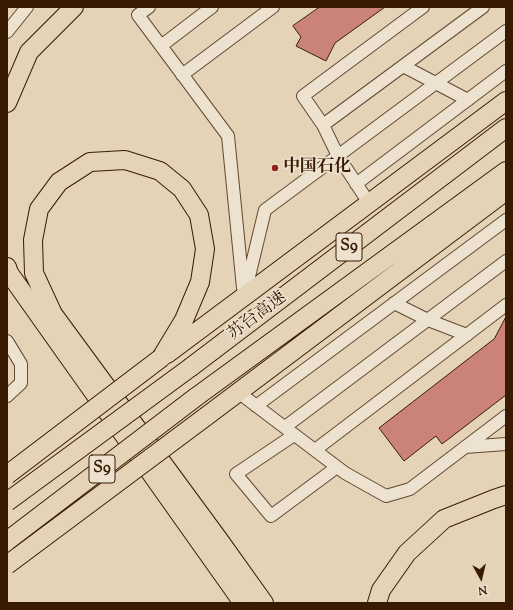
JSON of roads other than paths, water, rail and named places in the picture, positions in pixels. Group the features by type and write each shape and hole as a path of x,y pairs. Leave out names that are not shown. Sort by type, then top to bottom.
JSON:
{"highway":[{"path":"7,103 29,52 74,7"},
{"path":"7,475 161,358 506,101"},
{"name":"苏台高速","path":"7,502 191,367 506,128"},
{"path":"161,358 184,320 200,282 205,249 199,215 182,189 160,171 125,160 90,162 59,182 39,209 33,240 34,273 53,314 264,603"},
{"name":"苏台高速","path":"7,541 196,397 506,171"},
{"path":"7,565 506,191"},
{"path":"7,267 9,273 244,603"},
{"path":"377,603 381,590 407,554 444,519 506,495"}],"street":[{"path":"7,32 27,7"},
{"path":"149,7 138,15 228,136 244,297"},
{"path":"161,46 212,7"},
{"path":"182,75 273,7"},
{"path":"369,204 338,156 323,125 303,96 423,7"},
{"path":"323,125 483,7"},
{"path":"244,297 265,210 506,31"},
{"path":"403,66 468,100"},
{"path":"356,184 506,71"},
{"path":"256,406 506,220"},
{"path":"337,467 271,516 236,474 428,320 506,262"},
{"path":"394,303 428,320 467,335"},
{"path":"315,450 506,305"},
{"path":"7,341 21,364 21,383 7,396"},
{"path":"238,392 345,473 386,496 410,489 506,416"},
{"path":"465,447 506,444"}],"place":[{"name":"中国石化","path":"275,168"}]}
